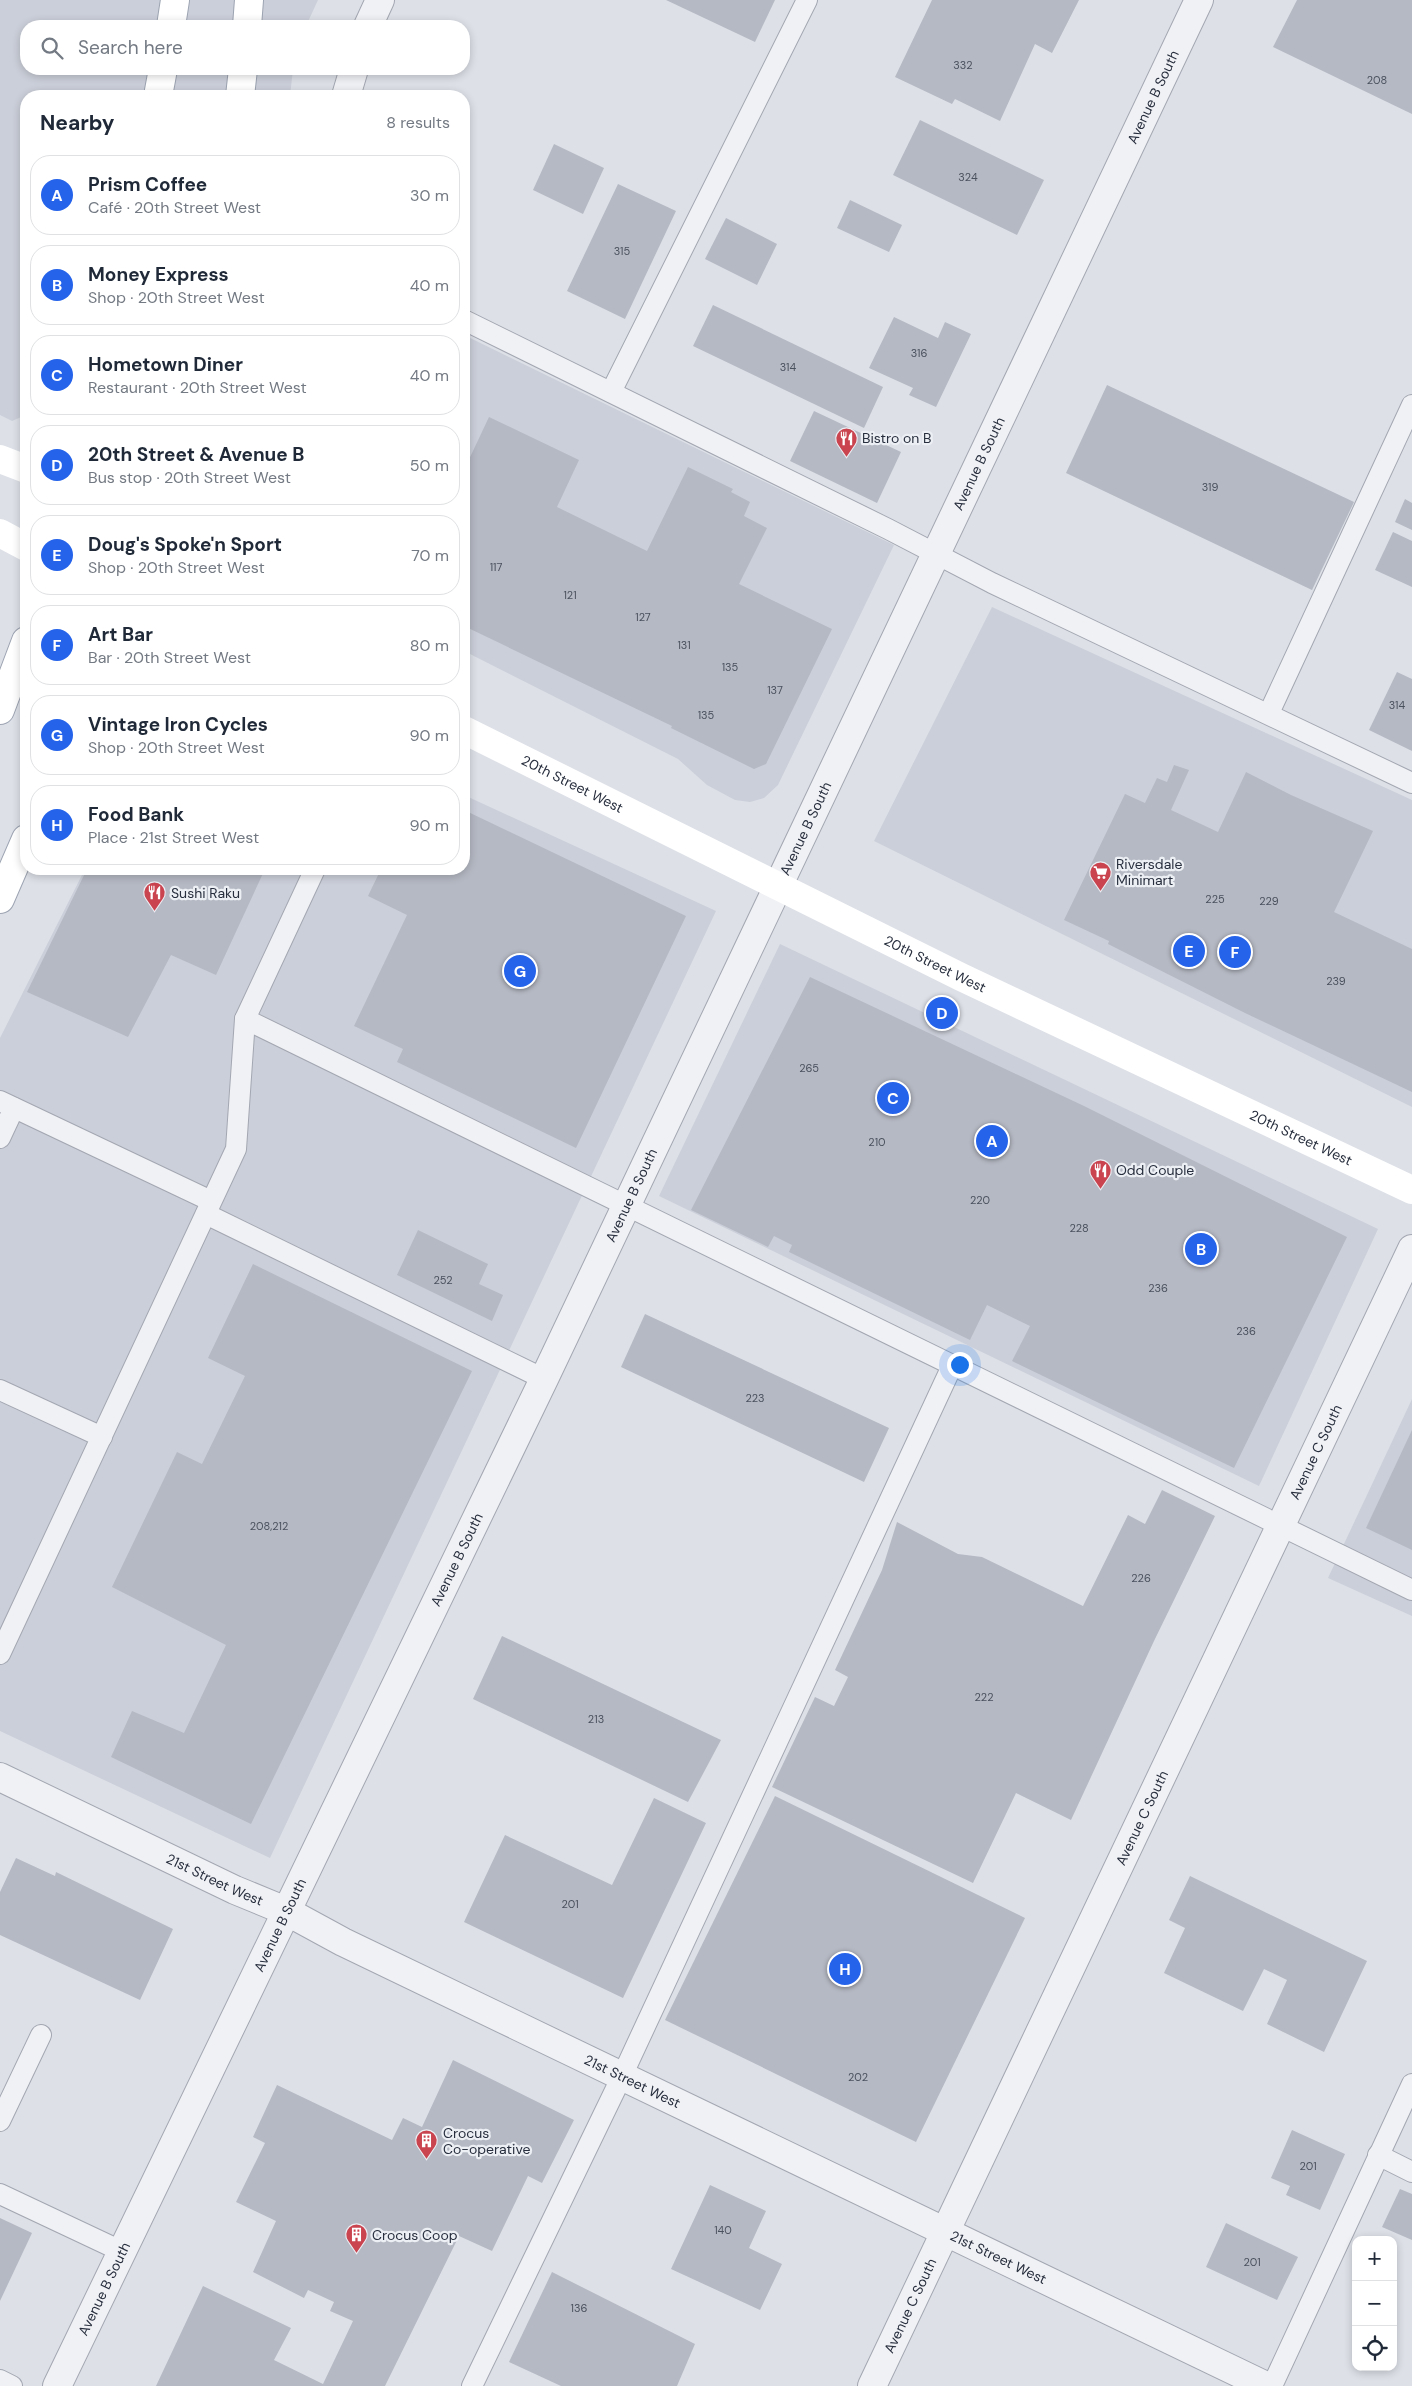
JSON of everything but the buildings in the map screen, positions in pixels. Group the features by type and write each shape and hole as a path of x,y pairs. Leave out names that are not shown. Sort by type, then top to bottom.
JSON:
{"main road":[{"path":"172,20 175,0"},
{"path":"247,20 249,0"},
{"path":"159,90 162,75"},
{"path":"241,90 242,75"},
{"path":"0,459 20,467"},
{"path":"0,533 20,544"},
{"path":"0,710 20,657"},
{"name":"20th Street West","path":"470,733 962,977 1412,1190"},
{"path":"0,900 20,853"}],"street":[{"path":"371,20 380,0"},
{"name":"Avenue B South","path":"57,2386 120,2251 544,1379 777,884 937,553 1199,0"},
{"path":"348,90 352,75"},
{"name":"Avenue C South","path":"872,2386 1146,1804 1412,1249"},
{"name":"21st Street West","path":"0,1777 235,1890 286,1912 343,1942 1266,2386"}],"lane":[{"path":"611,392 807,0"},
{"path":"470,323 937,553 992,583 1269,713 1412,783"},
{"path":"1269,713 1412,405"},
{"path":"0,1654 236,1149 245,1019 312,875"},
{"path":"245,1019 1412,1590"},
{"path":"0,1138 7,1105 544,1379"},
{"path":"472,2386 622,2076 952,1366"},
{"path":"0,1390 102,1437"},
{"path":"0,2121 41,2035"},
{"path":"1272,2386 1412,2084"},
{"path":"1378,2155 1412,2172"},
{"path":"0,2194 120,2251"},
{"path":"0,2380 12,2386"}],"shaded area":[{"path":"0,0 318,0 309,20 20,20 20,75 292,75 291,90 20,90 20,418 12,421 0,415"},
{"path":"470,338 894,545 778,785 764,798 750,802 735,800 707,785 678,759 470,654"},
{"path":"992,607 1412,800 1412,1107 874,841"},
{"path":"470,798 716,911 270,1858 0,1731 0,1038 82,875 470,875"},
{"path":"780,944 1378,1229 1259,1486 659,1196"},
{"path":"1412,1399 1412,1616 1328,1578"}],"place":[{"name":"Bistro on B","path":"846,457"},
{"name":"Riversdale Minimart","path":"1100,891"},
{"name":"Sushi Raku","path":"155,912"},
{"name":"Doug's Spoke'n Sport","path":"1189,951"},
{"name":"Art Bar","path":"1235,952"},
{"name":"Vintage Iron Cycles","path":"520,971"},
{"name":"20th Street & Avenue B","path":"942,1013"},
{"name":"Hometown Diner","path":"893,1098"},
{"name":"Prism Coffee","path":"992,1141"},
{"name":"Odd Couple","path":"1100,1189"},
{"name":"Money Express","path":"1201,1249"},
{"name":"Food Bank","path":"845,1969"},
{"name":"Crocus Co-operative","path":"427,2160"},
{"name":"Crocus Coop","path":"356,2254"}]}
